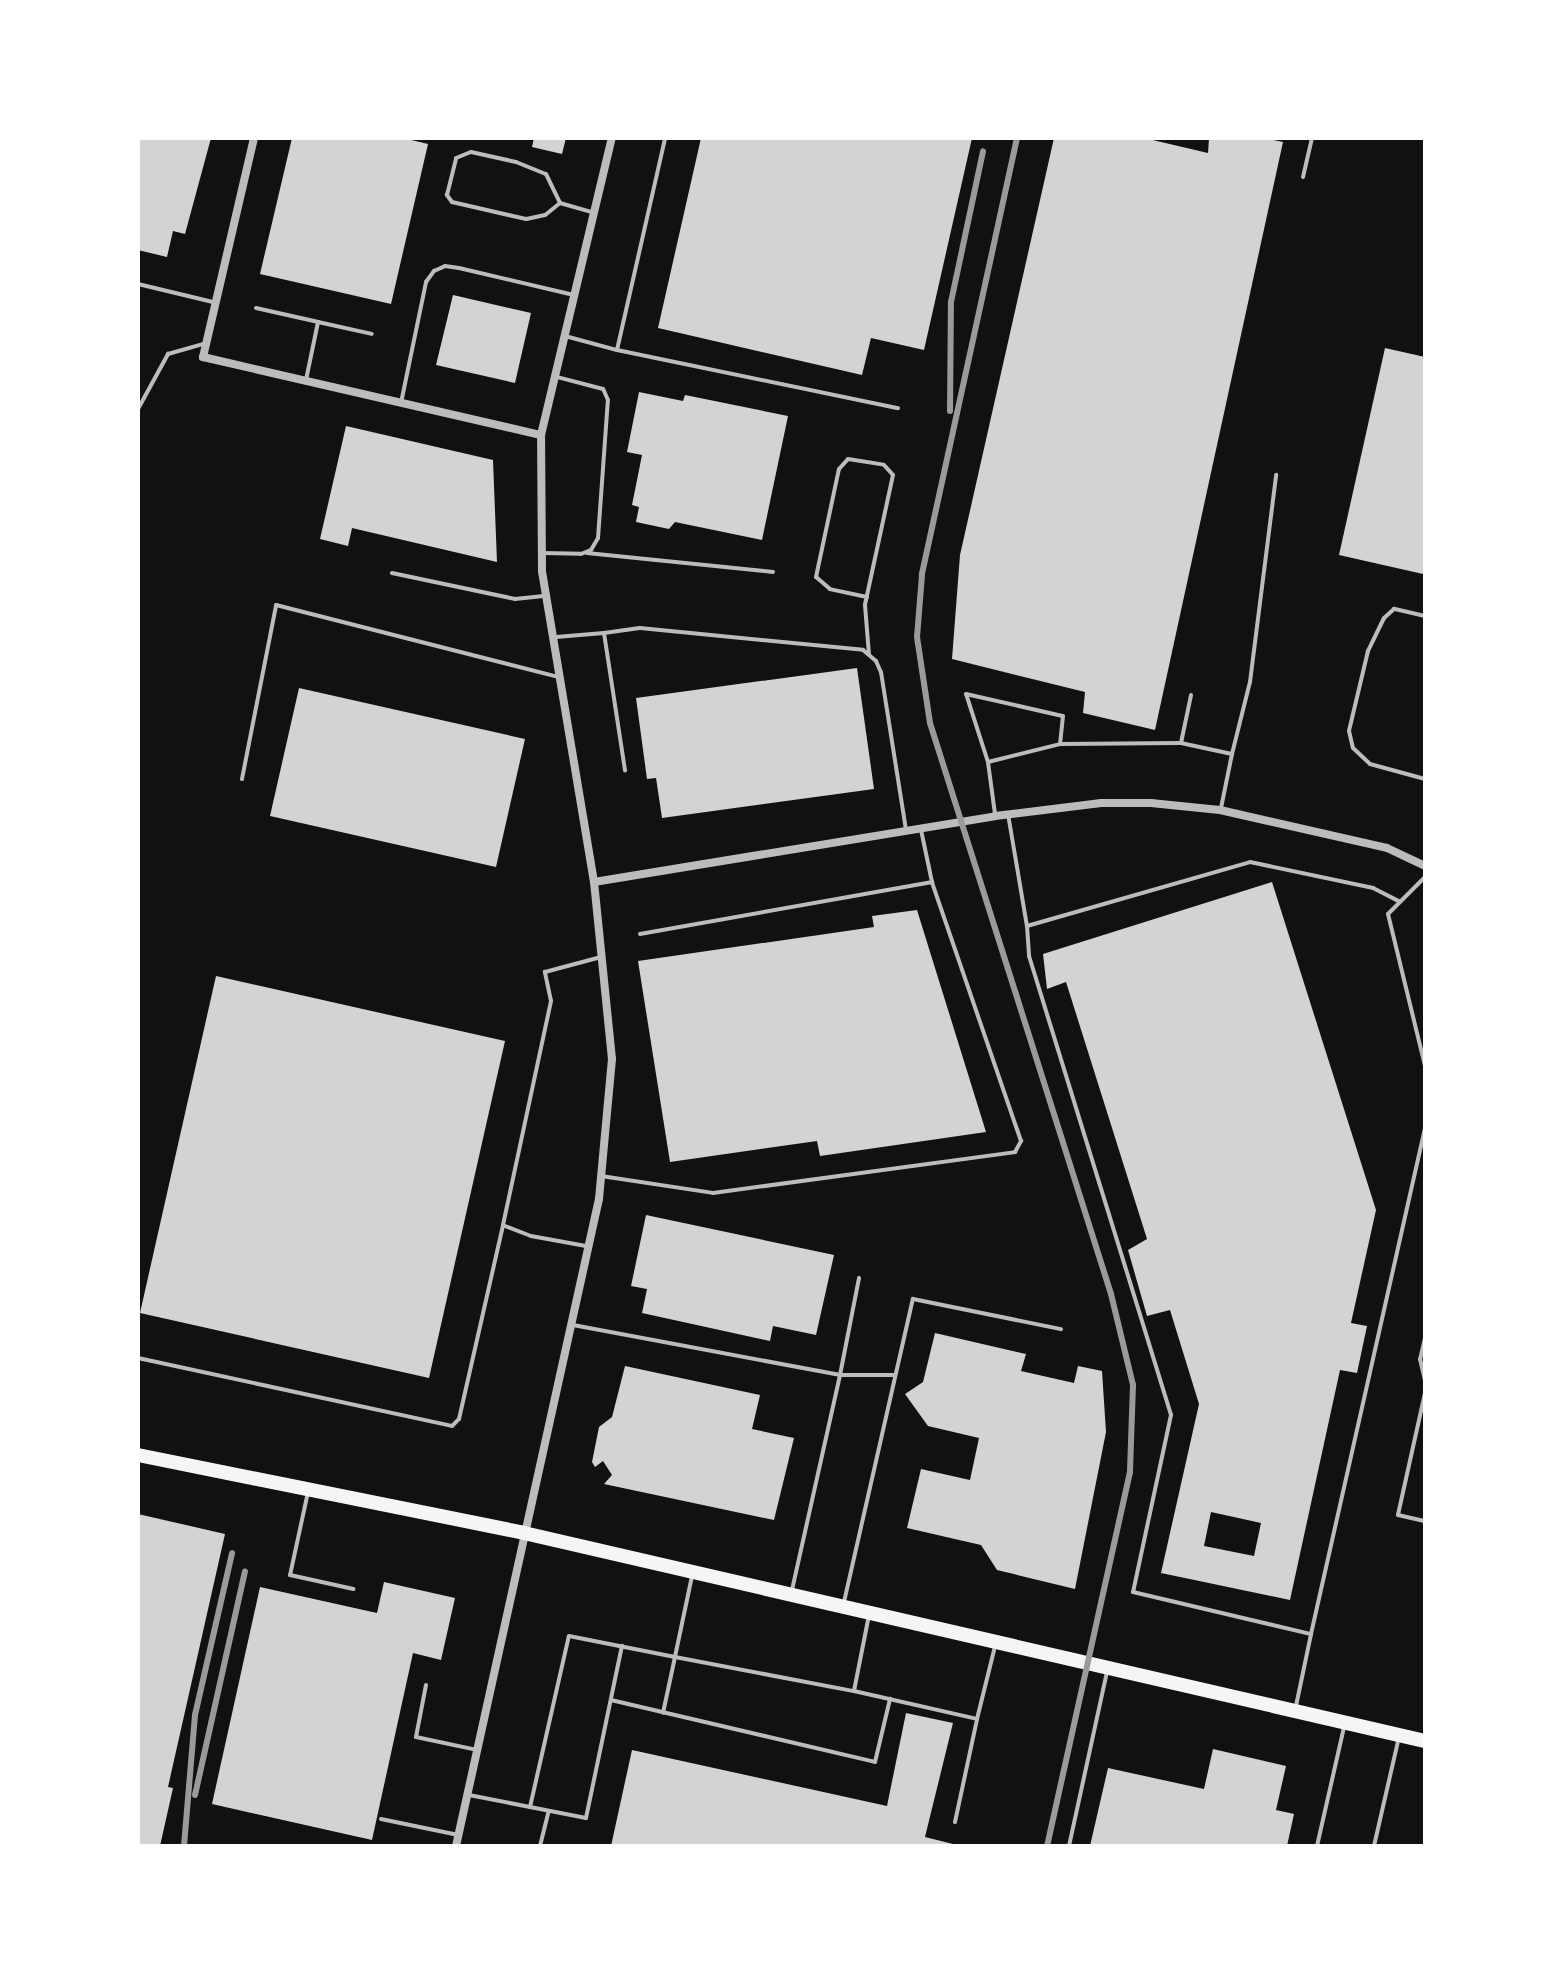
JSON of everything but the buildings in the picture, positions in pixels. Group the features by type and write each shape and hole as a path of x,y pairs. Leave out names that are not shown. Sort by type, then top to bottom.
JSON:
{"main road":[{"path":"138,1455 524,1533 1425,1741"}],"street":[{"path":"254,138 203,357 541,435"},
{"path":"456,1846 589,1247 601,1176 612,1059 594,882 546,596 542,553 541,435 612,138"},
{"path":"594,882 995,816 1101,803 1151,803 1220,810 1387,848 1425,866"}],"lane":[{"path":"617,350 665,138"},
{"path":"1303,177 1312,138"},
{"path":"560,203 545,215 526,219 452,202 447,195 456,158 471,152 516,162 546,174 560,203 594,213"},
{"path":"401,403 426,282 434,271 445,266 459,268 574,295"},
{"path":"138,284 216,302"},
{"path":"256,308 372,334"},
{"path":"306,380 318,322"},
{"path":"565,336 617,350 898,408"},
{"path":"138,409 168,354 206,344"},
{"path":"555,377 603,389 608,400 598,538 591,550 585,552"},
{"path":"867,597 830,589 816,577 839,469 848,459 884,465 893,475 867,597 869,655"},
{"path":"1220,810 1250,682 1276,475"},
{"path":"542,553 585,552 623,559 773,572"},
{"path":"392,573 515,599 546,596"},
{"path":"242,779 276,605 560,677"},
{"path":"1425,616 1394,609 1384,618 1368,651 1349,731 1353,748 1370,764 1425,779"},
{"path":"553,638 656,630 830,644 863,650 876,661 881,672 906,830"},
{"path":"604,633 625,770"},
{"path":"995,816 988,762 966,694 1063,716 1060,744"},
{"path":"1181,743 1191,695"},
{"path":"988,762 1060,744 1181,743 1232,754"},
{"path":"1008,814 1027,926 1029,956 1171,1415 1133,1592 1311,1634"},
{"path":"601,1176 713,1193 1015,1152 1021,1141 932,882 921,829"},
{"path":"1027,926 1250,862 1373,888 1400,902"},
{"path":"1425,877 1388,914 1425,1066"},
{"path":"640,934 932,882"},
{"path":"138,1358 452,1426 459,1419 551,1001 545,972 602,957"},
{"path":"1295,1712 1425,1128"},
{"path":"503,1225 531,1236 589,1247"},
{"path":"790,1596 859,1278"},
{"path":"843,1608 893,1375 913,1299 1061,1329"},
{"path":"571,1325 840,1375 893,1375"},
{"path":"1425,1338 1420,1359 1425,1381"},
{"path":"1425,1393 1398,1515 1425,1521"},
{"path":"309,1490 290,1575 353,1589"},
{"path":"663,1713 693,1573"},
{"path":"854,1691 869,1614"},
{"path":"530,1807 569,1636 854,1691 977,1719"},
{"path":"955,1822 995,1644"},
{"path":"467,1794 586,1818 622,1646"},
{"path":"1069,1846 1107,1670"},
{"path":"426,1685 416,1737 477,1750"},
{"path":"611,1700 875,1762 890,1699"},
{"path":"1317,1846 1345,1723"},
{"path":"1374,1846 1400,1735"},
{"path":"540,1846 549,1811"},
{"path":"381,1819 458,1835"}],"railway":[{"path":"1017,138 922,575 917,637 930,723 1111,1294 1133,1385 1130,1472 1047,1846"},
{"path":"950,411 951,302 983,151"},
{"path":"184,1846 195,1715 232,1553"},
{"path":"195,1795 245,1572"}]}
